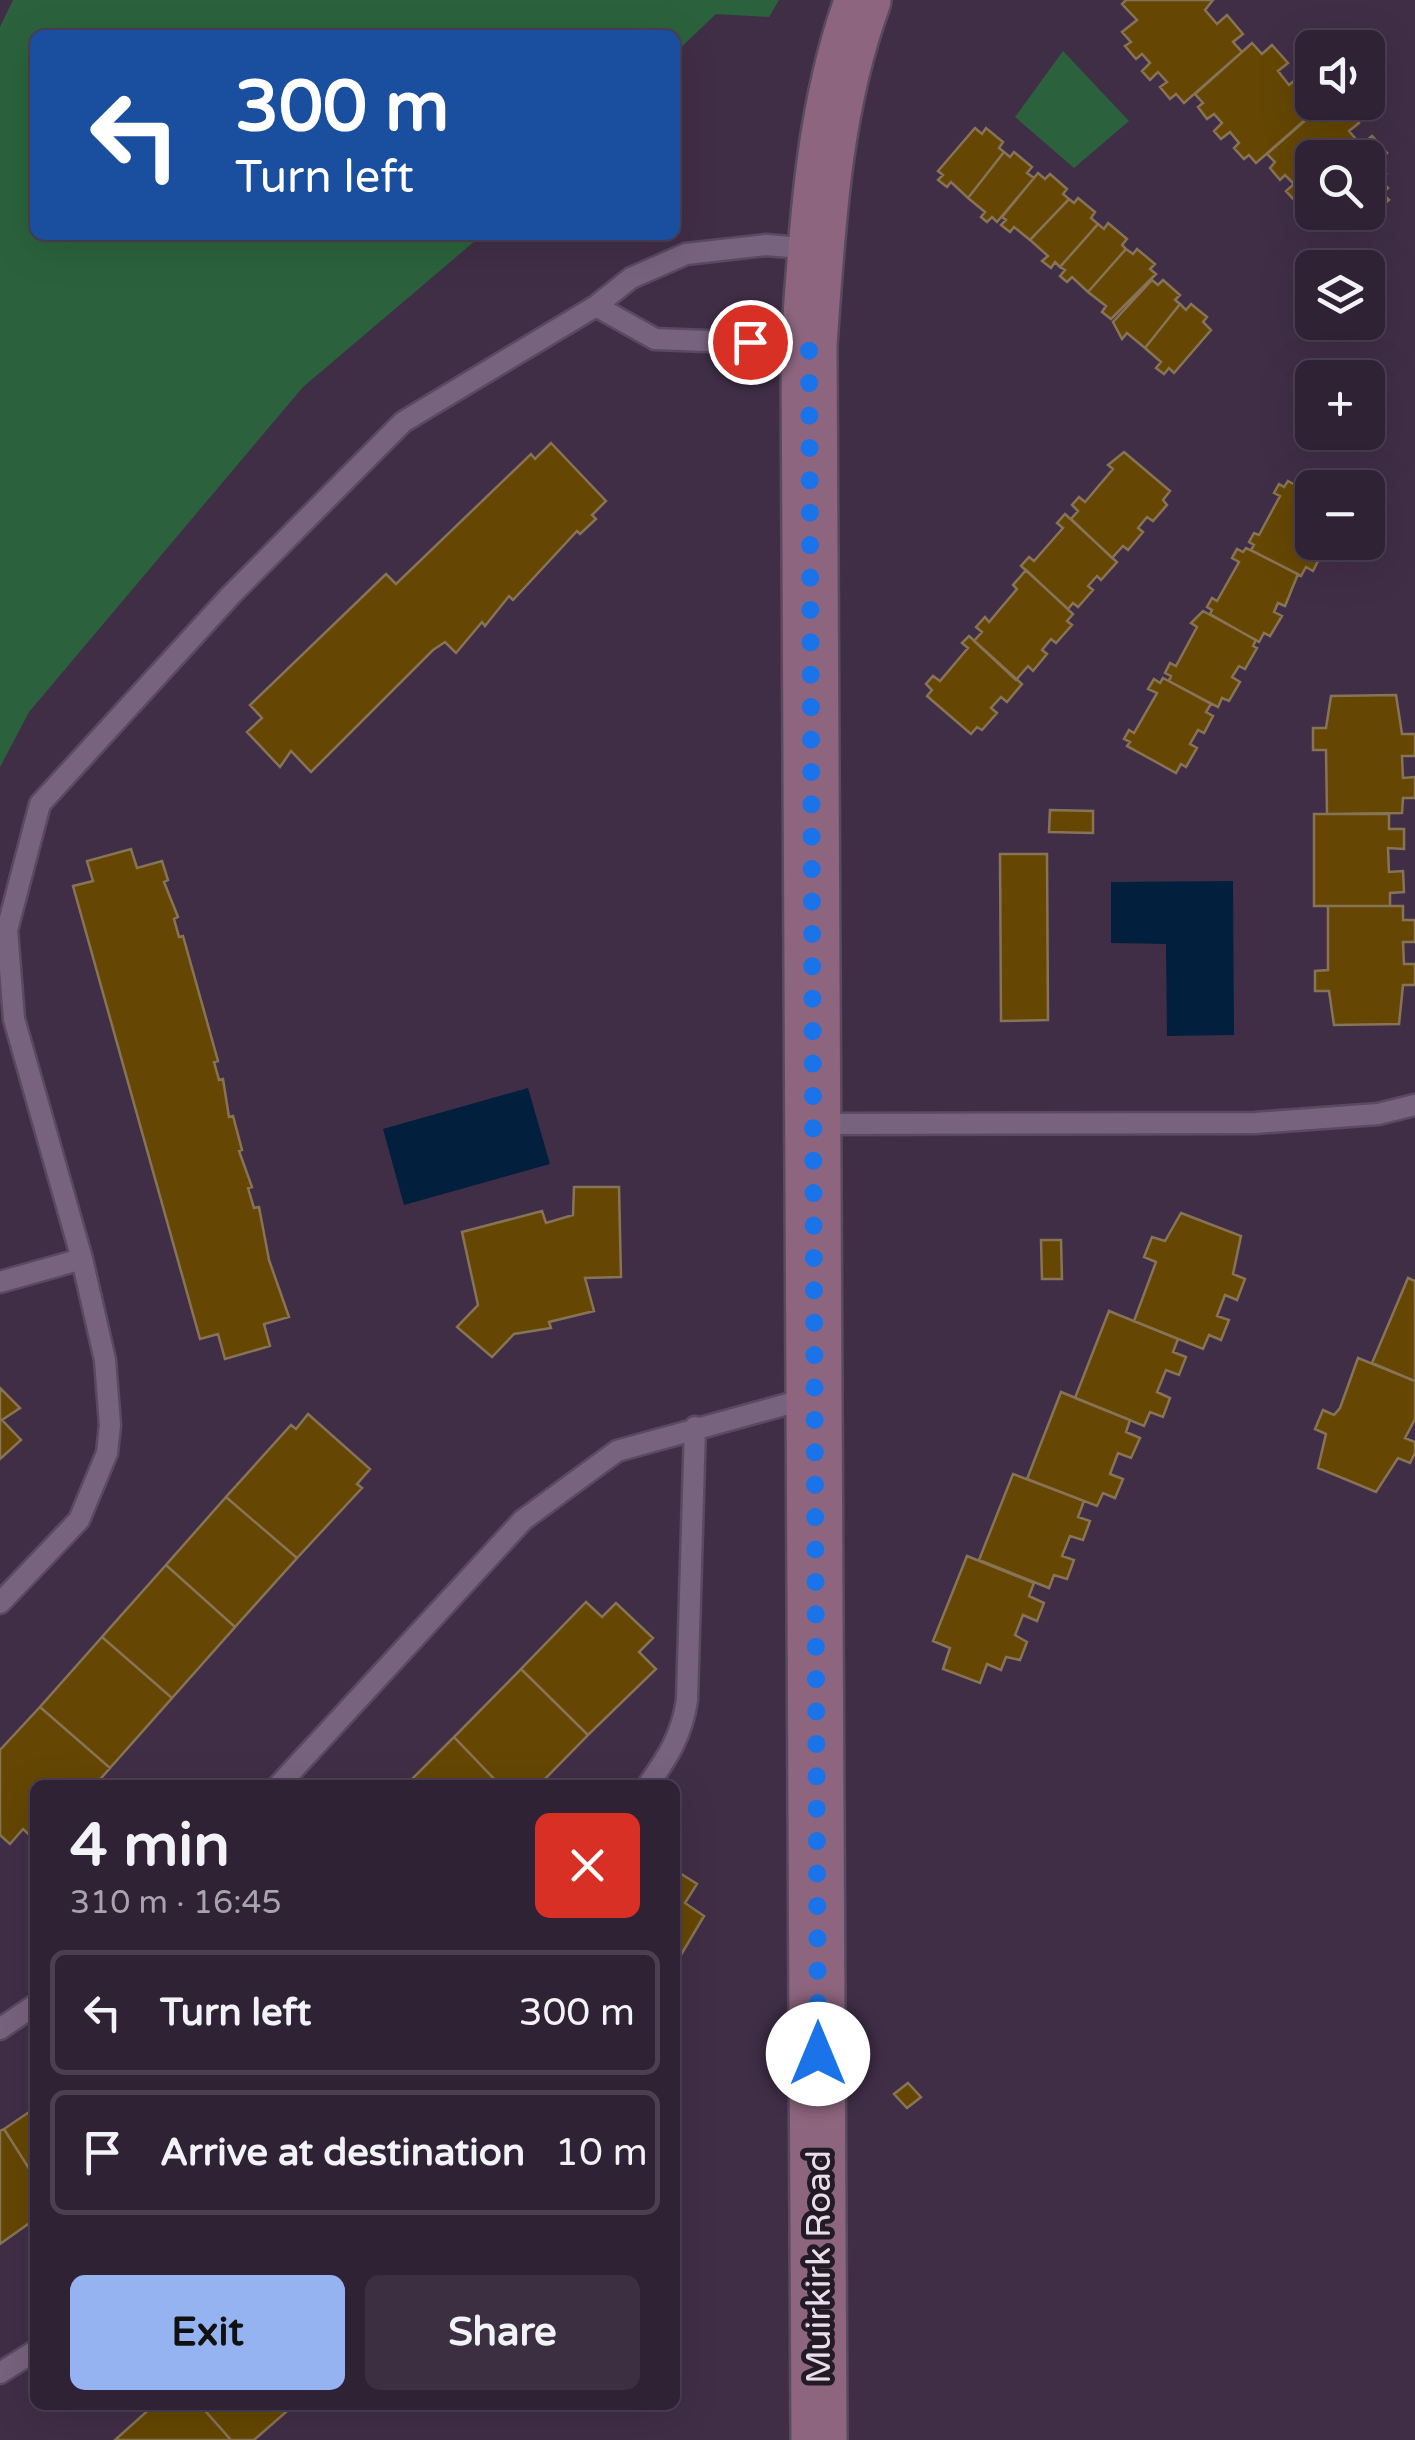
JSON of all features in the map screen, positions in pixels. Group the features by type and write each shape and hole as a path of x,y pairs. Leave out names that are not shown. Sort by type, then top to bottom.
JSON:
{"main road":[{"name":"Muirkirk Road","path":"820,2440 809,345 816,249 840,78 863,0"}],"lane":[{"path":"0,1603 79,1520 107,1452 110,1391 82,1259 7,1021 7,930 40,804 232,596 403,422 596,306 631,278 686,254 766,246 816,249"},
{"path":"596,306 655,339 809,345"},
{"path":"815,1124 1256,1123 1378,1114 1415,1105"},
{"path":"0,1282 82,1259"},
{"path":"284,1780 523,1520 617,1451 815,1396"},
{"path":"652,1780 672,1752 683,1727 688,1700 694,1427"},
{"path":"0,2029 30,2008"},
{"path":"0,2373 30,2355"}],"green space":[{"path":"13,0 779,0 769,17 716,14 680,48 680,30 30,30 30,240 476,240 303,387 29,712 0,767 0,27"},
{"path":"1063,51 1129,121 1074,168 1015,117"}],"water":[{"path":"1233,881 1234,1035 1167,1036 1166,944 1111,943 1111,882"},
{"path":"528,1088 550,1164 404,1205 383,1129"}],"building":[{"path":"1126,0 1213,0 1205,10 1217,24 1227,15 1243,34 1233,42 1242,52 1184,103 1176,94 1170,99 1160,87 1167,82 1158,72 1150,80 1142,71 1150,63 1142,54 1136,59 1125,46 1131,42 1122,32 1137,20 1122,4"},
{"path":"1252,43 1262,54 1272,45 1288,63 1278,71 1289,85 1295,80 1295,120 1305,120 1256,163 1249,155 1244,159 1234,148 1239,143 1230,132 1221,139 1214,131 1222,123 1214,114 1207,119 1198,107 1203,103 1195,94"},
{"path":"1306,120 1359,123 1349,131 1357,140 1295,140 1295,201 1286,191 1294,184 1285,175 1280,180 1270,168 1275,162 1267,154"},
{"path":"975,128 982,134 986,128 1003,142 999,148 1004,152 968,198 951,182 947,187 938,180 943,175 938,171"},
{"path":"1004,152 1010,157 1014,152 1032,167 1027,173 1034,178 997,222 992,217 987,222 981,217 985,212 968,198"},
{"path":"1038,173 1045,179 1050,174 1067,189 1063,194 1069,199 1030,240 1014,227 1010,232 1001,225 1006,220 1002,217"},
{"path":"1078,198 1095,212 1091,218 1098,224 1060,267 1055,262 1051,268 1042,261 1048,256 1030,240 1069,199 1074,203"},
{"path":"1108,223 1127,239 1122,245 1126,249 1088,292 1072,277 1067,282 1060,276 1065,270 1060,267 1098,224 1104,229"},
{"path":"1126,249 1133,254 1137,249 1155,264 1150,269 1156,274 1111,319 1102,312 1106,306 1088,292"},
{"path":"1152,280 1158,285 1163,280 1180,295 1175,300 1180,304 1145,348 1127,333 1122,339 1113,322"},
{"path":"1180,304 1186,310 1191,304 1207,317 1203,322 1211,330 1174,373 1169,368 1164,374 1156,368 1161,362 1145,348"},
{"path":"551,443 606,501 592,515 596,519 580,534 577,531 513,600 509,596 456,653 445,642 433,650 311,772 291,751 280,767 247,732 262,718 250,705 386,574 396,584 531,454 535,459"},
{"path":"1124,452 1170,491 1163,500 1167,505 1153,521 1147,517 1138,528 1143,532 1128,550 1123,546 1112,558 1071,519 1078,511 1072,505 1079,497 1085,502 1113,469 1108,465"},
{"path":"1288,481 1295,485 1295,560 1318,560 1313,571 1306,567 1301,576 1251,550 1254,545 1249,542 1254,533 1259,535 1280,496 1274,493 1279,484 1284,487"},
{"path":"1065,514 1117,562 1101,580 1097,576 1088,586 1093,590 1078,607 1073,603 1068,609 1021,566 1029,557 1034,561 1063,528 1057,523"},
{"path":"1246,548 1298,574 1285,606 1278,603 1274,612 1282,616 1270,636 1264,633 1259,642 1210,614 1212,610 1207,607 1212,598 1217,601 1239,562 1232,558 1237,549 1243,552"},
{"path":"1026,570 1073,614 1067,621 1072,625 1056,643 1051,639 1042,650 1047,654 1033,671 1028,666 1016,680 974,641 982,632 976,627 985,617 989,622 1017,589 1013,585"},
{"path":"1203,611 1256,640 1253,646 1257,648 1245,669 1239,666 1232,677 1240,682 1229,701 1222,698 1218,707 1169,681 1171,676 1165,673 1170,663 1176,666 1197,627 1191,623"},
{"path":"969,636 1022,684 1007,702 1001,697 991,708 997,713 982,730 977,727 971,734 927,696 932,690 926,684 933,676 940,681 968,648 962,643"},
{"path":"1163,678 1211,704 1206,712 1213,716 1204,733 1198,730 1190,744 1197,748 1186,767 1181,764 1176,773 1127,746 1130,742 1124,739 1129,730 1134,733 1157,693 1148,689 1154,679 1160,683"},
{"path":"1396,695 1402,734 1415,734 1415,756 1402,756 1403,778 1415,777 1415,798 1403,798 1402,813 1327,814 1326,750 1313,750 1313,728 1326,728 1331,696"},
{"path":"1050,810 1093,811 1093,833 1049,832"},
{"path":"1314,814 1389,814 1389,829 1404,829 1404,849 1388,848 1389,872 1403,871 1404,892 1390,893 1390,906 1314,906"},
{"path":"131,849 137,868 162,861 168,880 164,882 178,917 174,919 179,937 183,936 218,1061 214,1062 219,1080 223,1079 229,1117 233,1116 242,1150 239,1151 252,1187 248,1188 254,1208 259,1207 269,1260 289,1317 264,1324 270,1346 225,1359 218,1334 200,1339 73,886 93,881 87,861"},
{"path":"1000,854 1047,854 1048,1020 1001,1021"},
{"path":"1328,906 1403,906 1403,920 1415,920 1415,942 1403,942 1404,964 1415,964 1415,985 1403,985 1399,1024 1334,1025 1329,991 1315,991 1315,971 1328,970"},
{"path":"574,1187 619,1187 621,1277 585,1278 594,1311 549,1322 551,1328 514,1334 492,1357 457,1327 478,1305 462,1232 542,1211 546,1223 573,1215"},
{"path":"1181,1213 1241,1236 1233,1274 1245,1279 1237,1300 1225,1295 1217,1316 1229,1320 1221,1340 1209,1335 1203,1349 1134,1321 1156,1262 1144,1257 1152,1237 1165,1241"},
{"path":"1041,1240 1061,1240 1062,1279 1042,1279"},
{"path":"1408,1278 1415,1281 1415,1381 1372,1363"},
{"path":"1109,1311 1178,1339 1173,1352 1186,1357 1179,1375 1166,1370 1157,1392 1170,1398 1163,1417 1150,1412 1144,1426 1075,1398"},
{"path":"1358,1358 1415,1381 1415,1419 1405,1438 1415,1442 1415,1453 1410,1463 1398,1458 1376,1492 1318,1468 1326,1434 1315,1429 1323,1410 1334,1415 1340,1408"},
{"path":"0,1388 20,1408 2,1420 21,1440 0,1459"},
{"path":"1061,1392 1130,1420 1126,1432 1140,1438 1131,1458 1118,1453 1110,1474 1123,1479 1115,1498 1103,1493 1097,1506 1027,1479"},
{"path":"308,1414 370,1469 357,1484 362,1488 297,1558 226,1497 291,1425 296,1429"},
{"path":"1013,1474 1084,1501 1078,1517 1090,1521 1083,1540 1070,1536 1062,1556 1074,1560 1067,1579 1054,1575 1049,1588 979,1560"},
{"path":"226,1497 297,1558 235,1627 166,1565"},
{"path":"967,1556 1034,1583 1029,1596 1044,1603 1037,1621 1023,1615 1015,1635 1027,1642 1020,1660 1006,1657 1001,1670 987,1664 980,1683 943,1669 950,1648 933,1641"},
{"path":"166,1565 235,1627 172,1698 102,1637"},
{"path":"586,1602 602,1617 616,1603 653,1638 639,1652 656,1669 588,1735 521,1669"},
{"path":"102,1637 172,1698 110,1768 40,1707"},
{"path":"521,1669 588,1735 544,1780 495,1780 454,1737"},
{"path":"40,1707 110,1768 99,1780 30,1780 30,1835 23,1829 10,1844 0,1835 0,1750"},
{"path":"454,1737 495,1780 411,1780"},
{"path":"680,1873 697,1884 685,1903 704,1916 680,1957"},
{"path":"908,2083 921,2097 907,2108 894,2094"},
{"path":"30,2111 30,2170 4,2129"},
{"path":"4,2129 30,2170 30,2223 0,2244 0,2131"},
{"path":"148,2410 204,2410 231,2440 115,2440"},
{"path":"204,2410 288,2410 254,2440 231,2440"}],"route":[{"path":"750,342 809,345 818,2054"}]}
